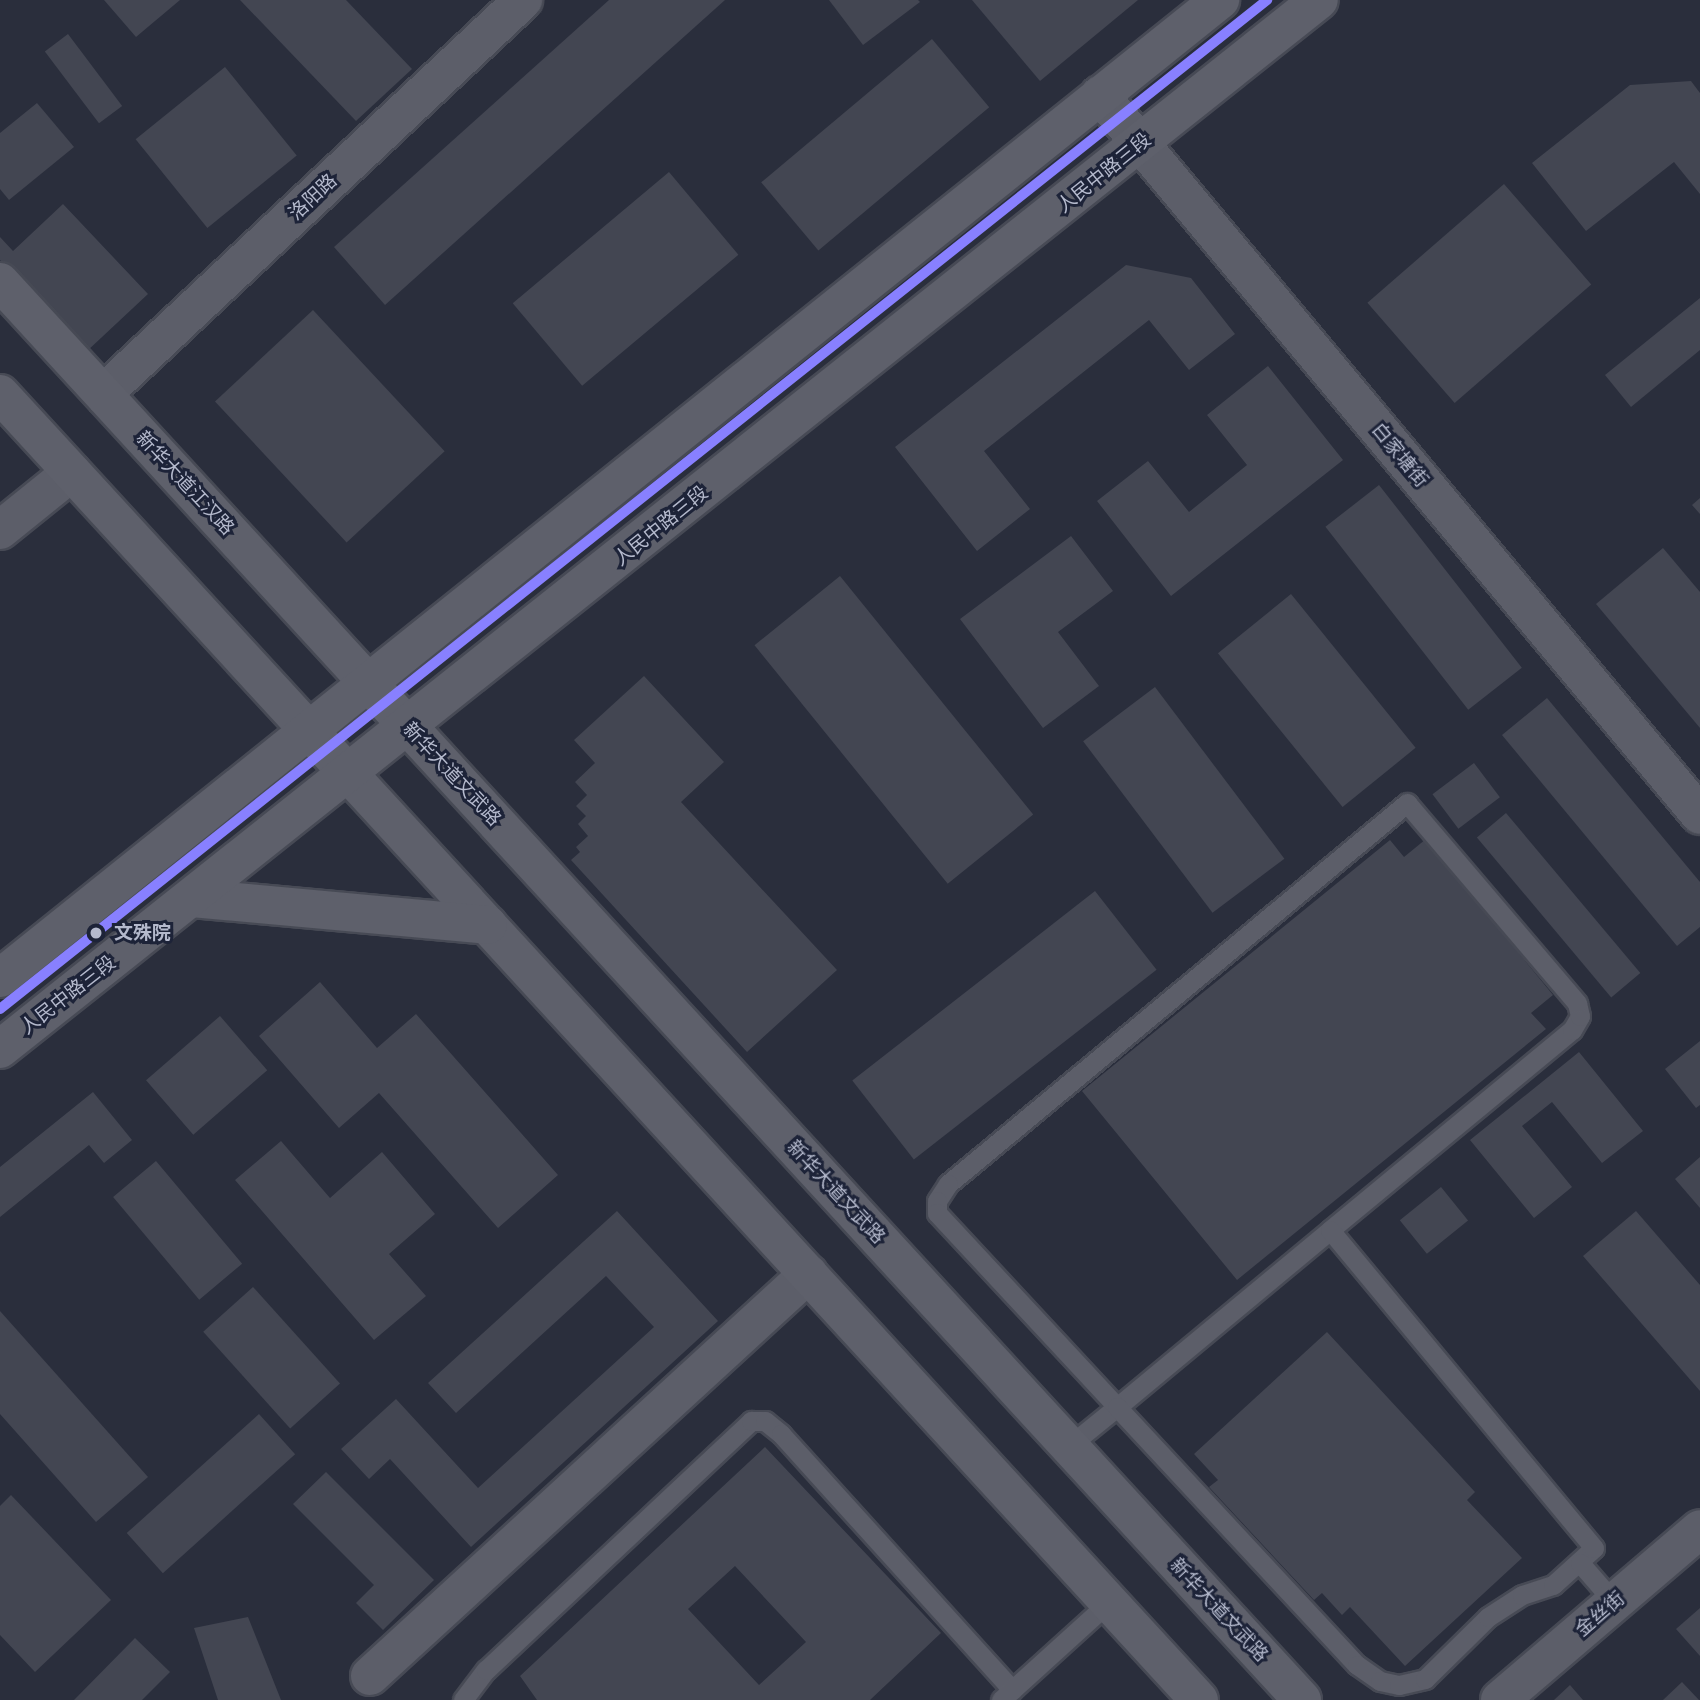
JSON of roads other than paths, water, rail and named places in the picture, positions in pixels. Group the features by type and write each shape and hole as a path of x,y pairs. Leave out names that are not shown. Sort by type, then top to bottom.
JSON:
{"main road":[{"path":"0,978 311,732 1220,0"},
{"name":"人民中路三段","path":"0,1049 1319,0"},
{"name":"新华大道江汉路","path":"0,282 370,684"},
{"path":"0,394 1199,1700"},
{"name":"新华大道文武路","path":"370,684 1301,1700"},
{"path":"192,898 488,925"}],"street":[{"name":"洛阳路","path":"103,394 523,0"},
{"name":"白家塘街","path":"1100,95 1700,815"},
{"path":"0,530 72,472"},
{"path":"370,1676 808,1274"},
{"name":"金丝街","path":"1500,1700 1700,1529"}],"lane":[{"path":"1069,1446 1117,1407 1330,1230 1572,1030 1580,1016 1577,1003 1407,803 948,1184 937,1201 937,1213 1117,1407 1357,1665 1380,1681 1399,1685 1425,1679 1488,1617 1522,1595 1553,1585 1594,1548 1330,1230"},
{"path":"464,1700 486,1670 751,1421 765,1421 781,1434 1007,1695 1109,1601"},
{"path":"1580,1563 1614,1602"}],"place":[{"name":"文殊院","path":"96,933"}]}
